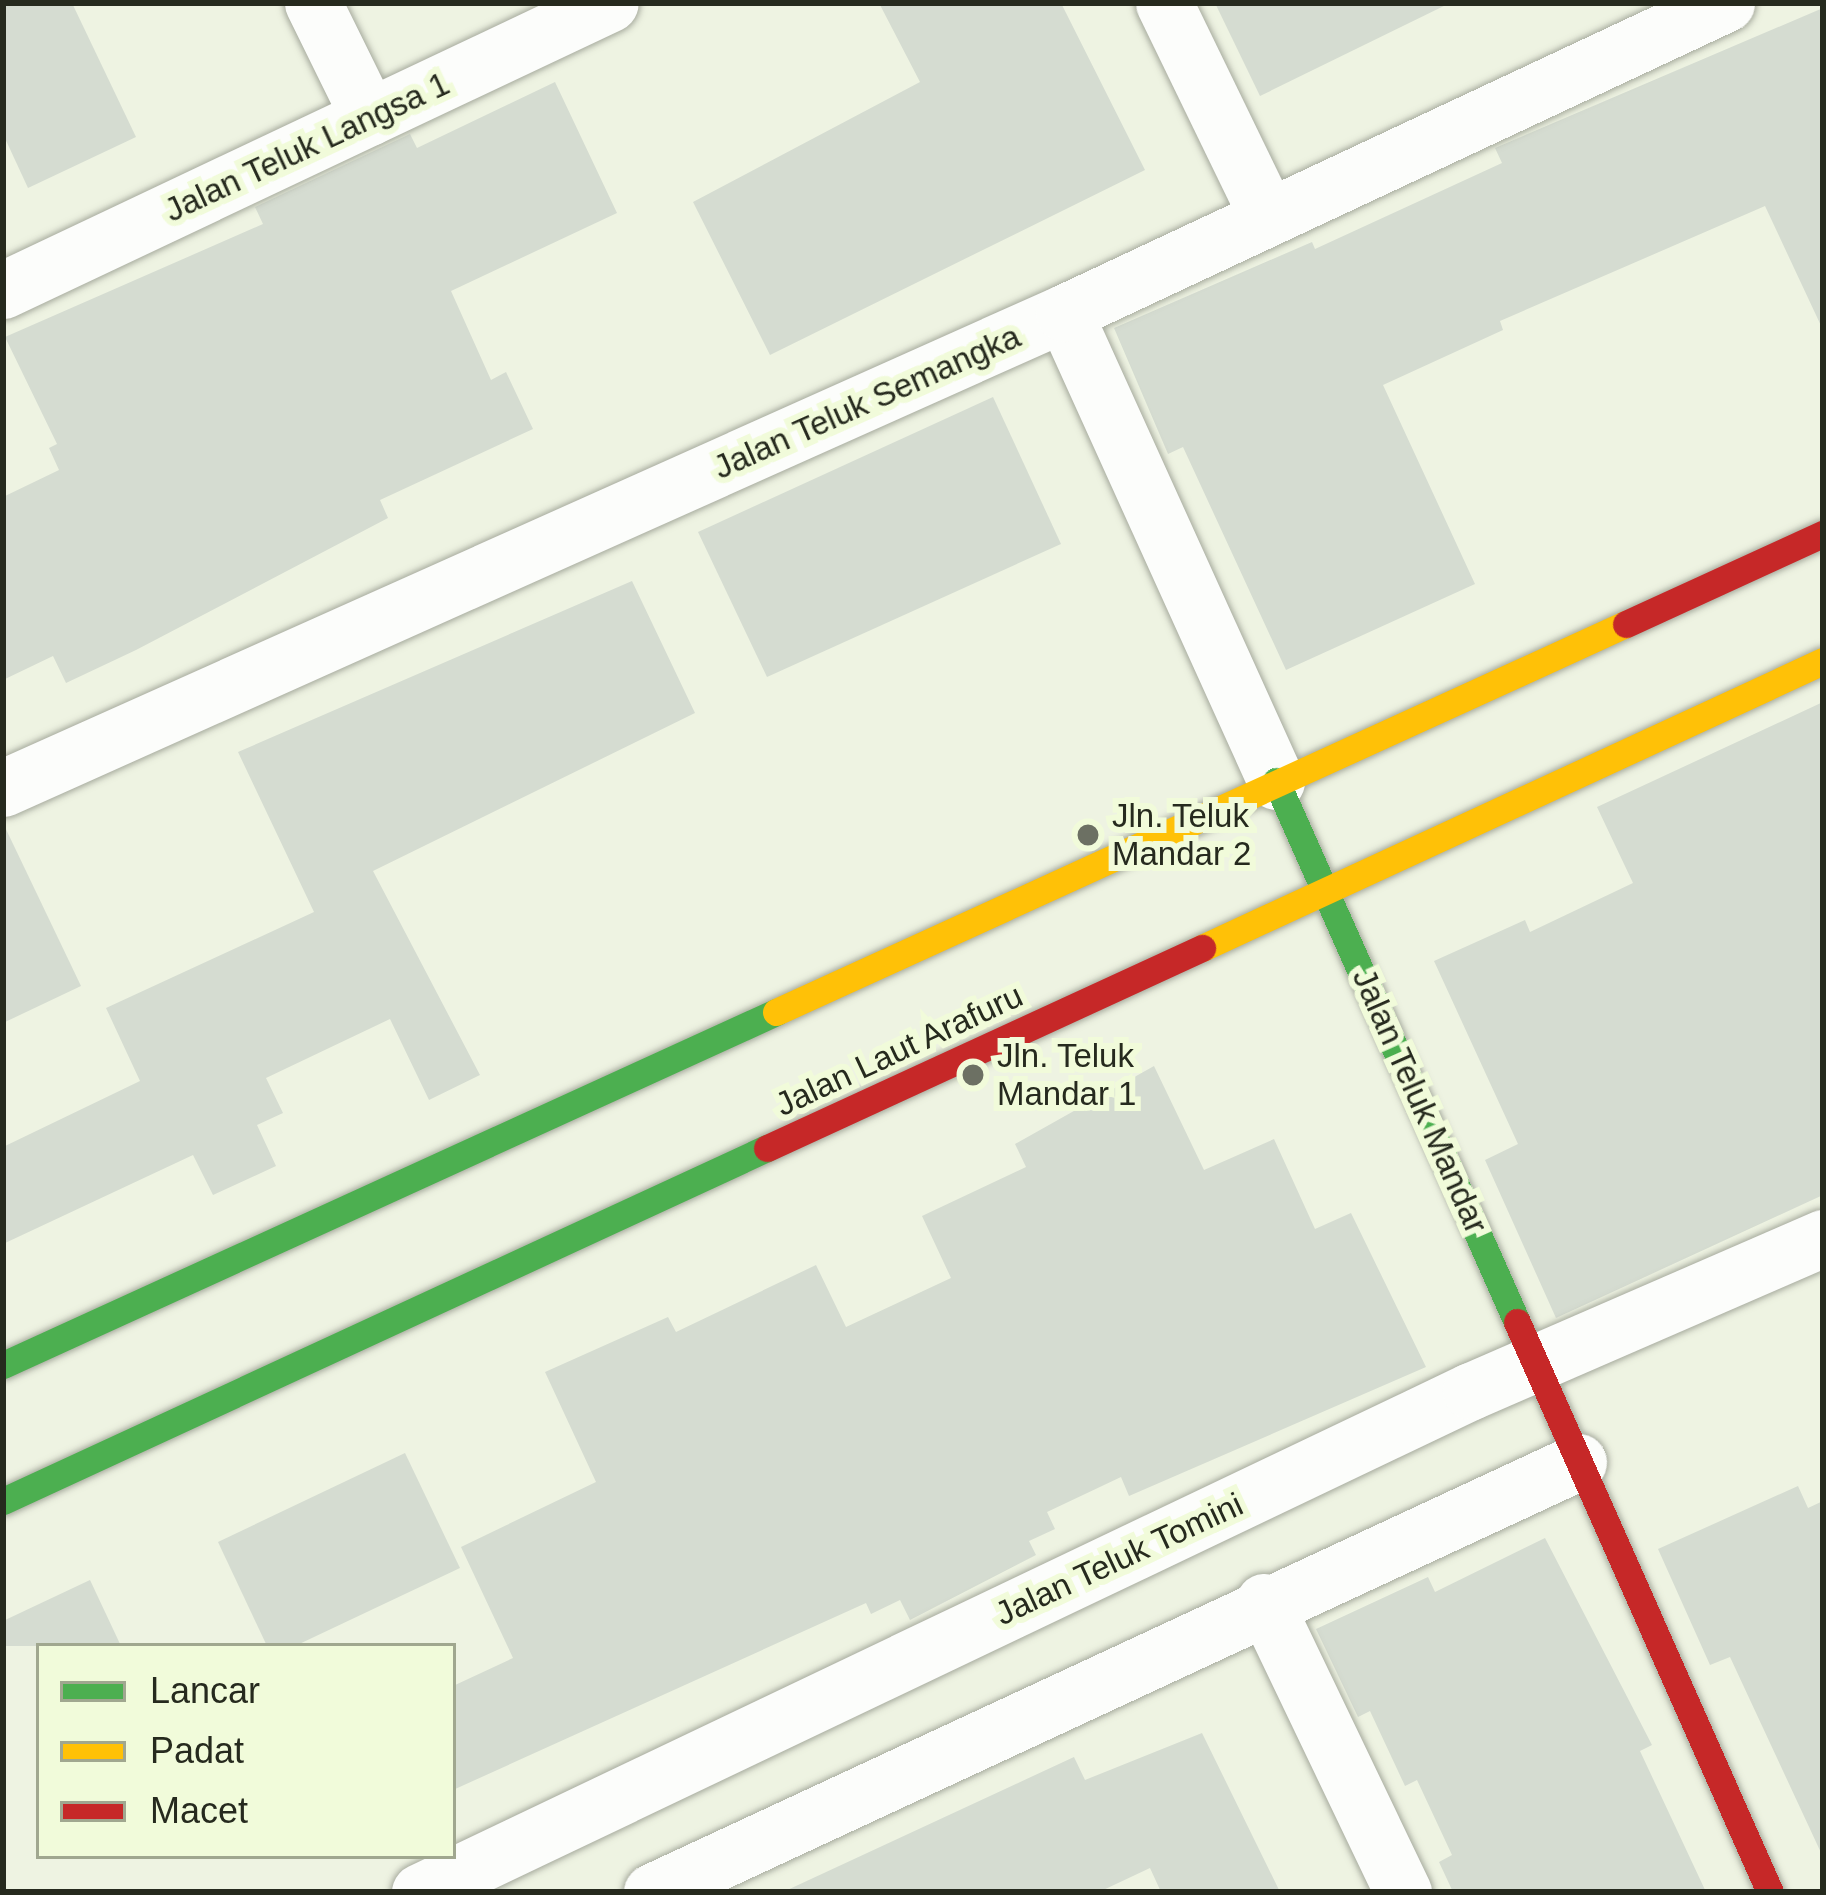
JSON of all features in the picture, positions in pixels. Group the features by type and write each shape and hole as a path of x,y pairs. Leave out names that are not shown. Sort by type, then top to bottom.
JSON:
{"street":[{"path":"314,3 369,117"},
{"name":"Jalan Teluk Langsa 1","path":"7,278 369,117 610,3"},
{"path":"1164,3 1268,217"},
{"name":"Jalan Teluk Semangka","path":"3,788 1064,313 1690,11"},
{"name":"Jalan Teluk Mandar","path":"1064,313 1329,893 1770,1892"},
{"path":"3,1365 1823,534"},
{"name":"Jalan Laut Arafuru","path":"3,1501 1329,893 1823,661"},
{"name":"Jalan Teluk Tomini","path":"420,1892 1538,1364 1823,1238"},
{"path":"652,1892 1264,1602 1578,1462"},
{"path":"1264,1602 1402,1892"}],"building":[{"path":"3,3 72,3 136,137 28,188 3,134"},
{"path":"879,3 1061,3 1145,170 770,355 693,202 920,82"},
{"path":"1215,3 1450,3 1260,96"},
{"path":"1823,8 1823,330 1765,206 1500,321 1503,330 1383,385 1475,584 1286,670 1183,447 1168,454 1114,328 1312,242 1315,249 1502,163 1495,148"},
{"path":"555,82 617,213 451,291 491,380 506,372 533,429 380,500 388,518 136,650 66,683 53,656 3,680 3,497 59,470 49,448 57,444 5,337 263,224 255,207 410,134 417,148"},
{"path":"993,397 1061,544 767,677 698,532"},
{"path":"632,581 695,713 373,871 480,1075 429,1100 390,1019 266,1078 283,1113 257,1125 276,1166 213,1195 193,1155 3,1244 3,1147 140,1081 106,1008 314,912 238,752"},
{"path":"1823,702 1823,1195 1556,1318 1485,1160 1518,1144 1434,961 1525,920 1530,932 1633,883 1597,807"},
{"path":"3,823 81,986 3,1023"},
{"path":"1154,1066 1204,1170 1274,1139 1315,1229 1351,1213 1426,1367 1129,1496 1121,1477 1047,1512 1055,1529 1029,1541 1036,1555 910,1620 900,1600 871,1614 866,1603 456,1789 456,1685 513,1658 461,1547 596,1482 545,1372 668,1317 676,1332 816,1265 846,1327 951,1278 922,1216 1026,1167 1015,1144"},
{"path":"405,1453 460,1568 301,1643 266,1643 218,1542"},
{"path":"1798,1486 1808,1508 1823,1501 1823,1857 1730,1657 1710,1665 1658,1549"},
{"path":"1545,1538 1652,1745 1640,1751 1706,1892 1453,1892 1439,1862 1452,1855 1417,1780 1405,1786 1370,1711 1358,1717 1316,1629 1428,1577 1435,1592"},
{"path":"90,1580 120,1643 3,1646 3,1621"},
{"path":"1202,1733 1280,1892 1161,1892 1150,1868 1099,1892 783,1892 1074,1757 1085,1780"}],"traffic: fast":[{"path":"1276,781 1517,1322"},
{"path":"3,1365 776,1012"},
{"path":"3,1501 767,1148"}],"traffic: slow":[{"path":"776,1012 1626,624"},
{"path":"1202,948 1823,661"}],"traffic: jam":[{"path":"1626,624 1823,534"},
{"path":"767,1148 1202,948"},
{"path":"1517,1322 1770,1892"}],"place":[{"name":"Jln. Teluk Mandar 2","path":"1088,835"},
{"name":"Jln. Teluk Mandar 1","path":"973,1075"}]}
